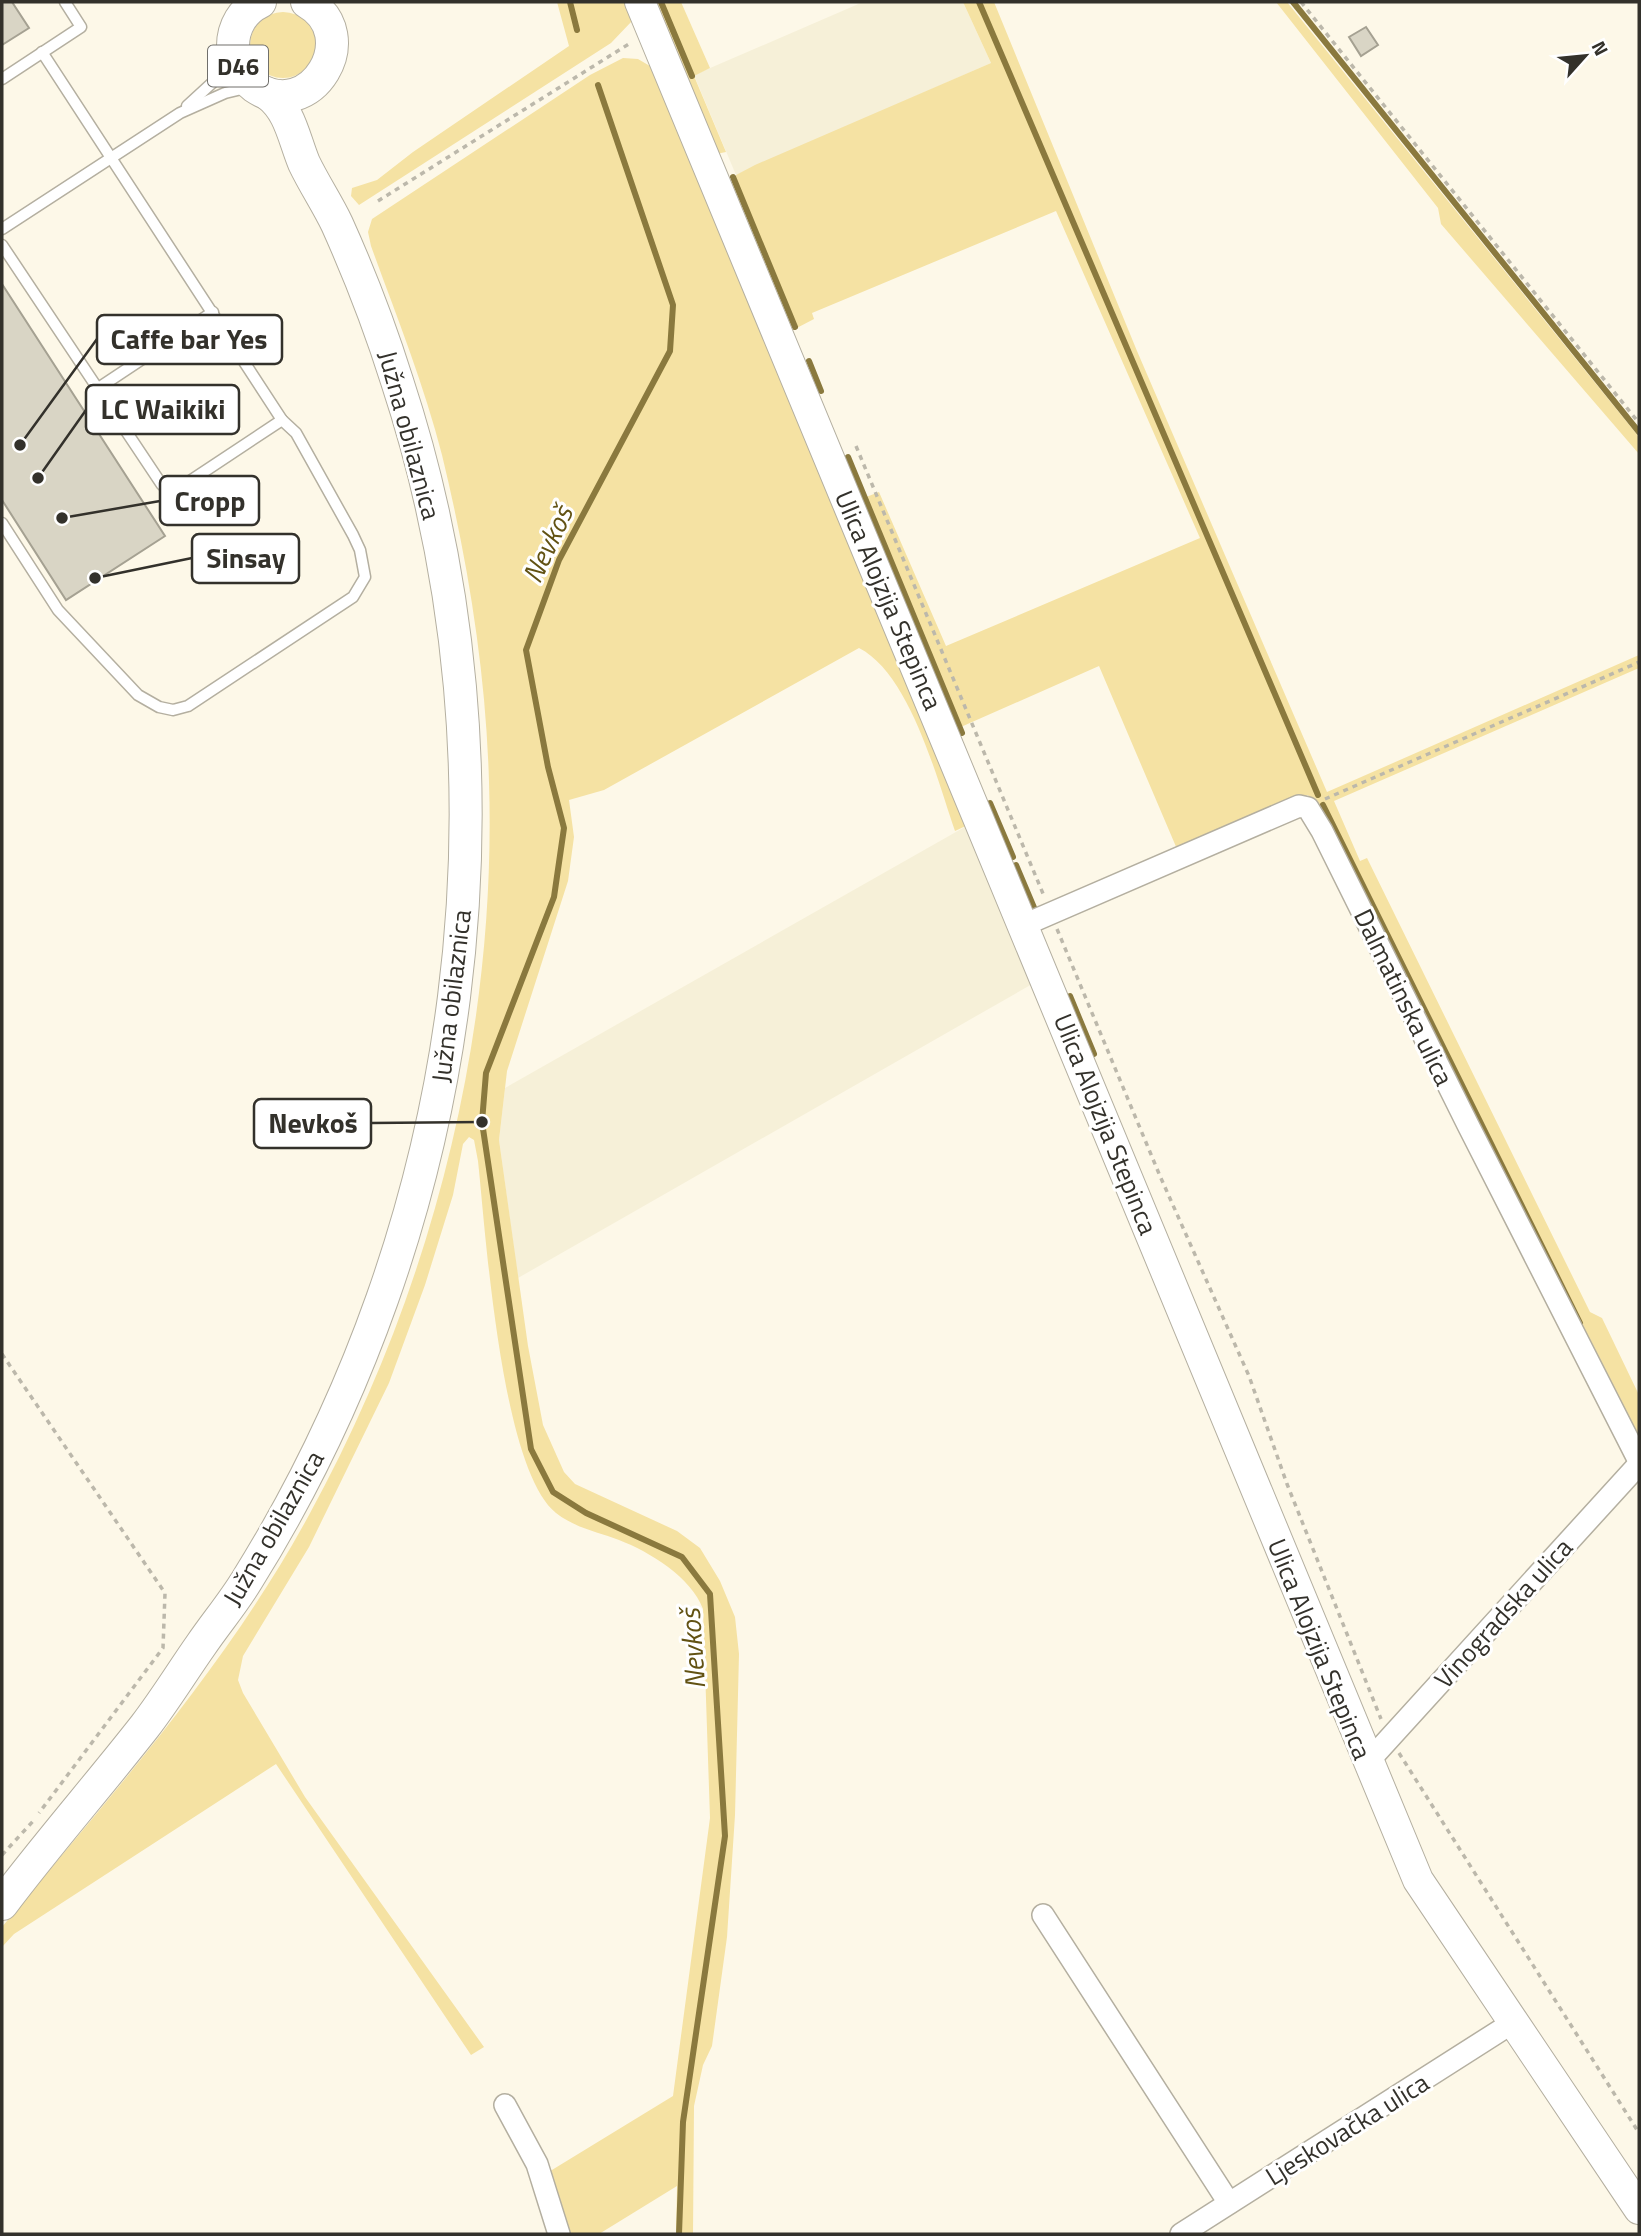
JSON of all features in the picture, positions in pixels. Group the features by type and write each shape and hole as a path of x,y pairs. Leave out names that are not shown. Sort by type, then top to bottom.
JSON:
{"main road":[{"name":"D46","path":"218,2 234,42 242,74 263,91 291,95 310,88 324,74 333,47 326,19 307,2"},
{"name":"D46","path":"234,42 246,12 260,2"},
{"name":"Ulica Alojzija Stepinca","path":"640,2 1037,919 1367,1763 1418,1880 1639,2209"},
{"name":"Južna obilaznica","path":"310,88 304,107 306,125 324,197"},
{"name":"Južna obilaznica","path":"2,1904 146,1724 246,1583 299,1489 342,1405 379,1312 401,1246 427,1152 445,1063 462,935 467,841 465,753 455,643 435,522 410,419 362,283 324,197 311,176 284,110 263,91"}],"street":[{"path":"1037,919 1300,806 1308,808"},
{"name":"Dalmatinska ulica","path":"1308,808 1322,831 1461,1113 1639,1463"},
{"name":"Vinogradska ulica","path":"1367,1763 1639,1463"},
{"path":"1043,1915 1229,2203"},
{"name":"Ljeskovačka ulica","path":"1181,2234 1513,2023"},
{"path":"505,2105 537,2164 559,2234"}],"lane":[{"path":"2,79 81,27 65,2"},
{"path":"180,113 224,72 234,42"},
{"path":"2,523 58,610 138,695 159,707 173,710 188,706 353,597 365,577 360,550 353,535 296,433 282,420 42,52"},
{"path":"2,229 180,113 236,89 263,91"},
{"path":"2,245 156,479 169,488 181,487 282,420"},
{"path":"97,389 213,312"}],"path":[{"path":"1301,2 1639,423"},
{"path":"379,201 651,29"},
{"path":"856,446 1037,919 1160,1176 1249,1376 1287,1484 1390,1738 1639,2133"},
{"path":"1308,808 1639,662"},
{"path":"2,1354 165,1593 163,1648 36,1818 2,1855"}],"shaded area":[{"path":"557,2 628,2 632,21 611,43 359,205 351,196 352,188 377,180 413,152 569,46"},
{"path":"649,2 681,2 710,68 694,76 726,152 716,154"},
{"path":"863,2 963,2 991,63 736,175 694,75"},
{"path":"963,2 994,2 1137,351 1327,792 1639,655 1639,668 1334,801 1360,861 1367,858 1590,1312 1602,1318 1639,1395 1639,1450 1308,795 1177,849 1099,666 954,730 856,501 879,492 946,646 1200,538 1056,211 812,313 814,319 791,331 731,183 736,175 755,165 991,63"},
{"path":"1276,2 1287,2 1639,437 1639,454 1441,224 1438,208"},
{"path":"289,12 307,21 314,32 314,58 307,69 296,76 277,78 259,69 252,58 250,39 259,21 270,14"},
{"path":"623,58 638,59 655,69 970,824 955,831 930,757 907,704 893,680 877,661 859,648 604,790 569,800 574,837 568,881 507,1071 499,1140 528,1346 543,1425 564,1472 575,1484 677,1531 700,1548 720,1581 735,1617 739,1654 735,1815 727,1937 712,2046 703,2065 694,2106 693,2234 676,2234 677,2186 599,2234 566,2234 547,2173 673,2096 710,1818 703,1609 689,1586 668,1567 631,1545 563,1518 537,1488 522,1450 509,1402 499,1348 478,1161 474,1140 469,1137 463,1144 453,1195 425,1285 389,1383 309,1547 243,1656 238,1680 243,1693 305,1797 484,2047 471,2055 276,1764 14,1934 2,1947 2,1927 205,1677 277,1571 309,1515 352,1430 390,1343 422,1252 448,1160 468,1067 481,972 489,877 489,782 480,658 468,576 442,455 418,376 371,246 368,232 372,219 590,75"},
{"path":"970,824 1034,983 518,1278 499,1140 505,1088"}],"building":[{"path":"2,2 12,2 29,28 2,45"},
{"path":"1366,27 1378,45 1361,56 1349,37"},
{"path":"2,284 165,536 66,600 2,500"}],"waterway":[{"name":"Nevkoš","path":"570,2 577,30"},
{"path":"661,2 692,76"},
{"path":"979,2 1318,795"},
{"path":"1293,2 1639,432"},
{"name":"Nevkoš","path":"598,85 673,305 670,351 559,560 526,650 548,767 564,828 554,897 486,1073 482,1122 531,1449 553,1492 586,1513 682,1557 710,1594 725,1836 683,2122 679,2234"},
{"path":"733,177 795,327"},
{"path":"809,361 821,391"},
{"path":"848,457 962,733"},
{"path":"990,803 1013,857"},
{"path":"1323,805 1580,1323"},
{"path":"1016,865 1035,910"},
{"path":"1070,996 1094,1054"}],"place":[{"name":"Caffe bar Yes","path":"20,445"},
{"name":"LC Waikiki","path":"38,478"},
{"name":"Cropp","path":"62,518"},
{"name":"Sinsay","path":"95,578"},
{"name":"Nevkoš","path":"482,1122"}]}
